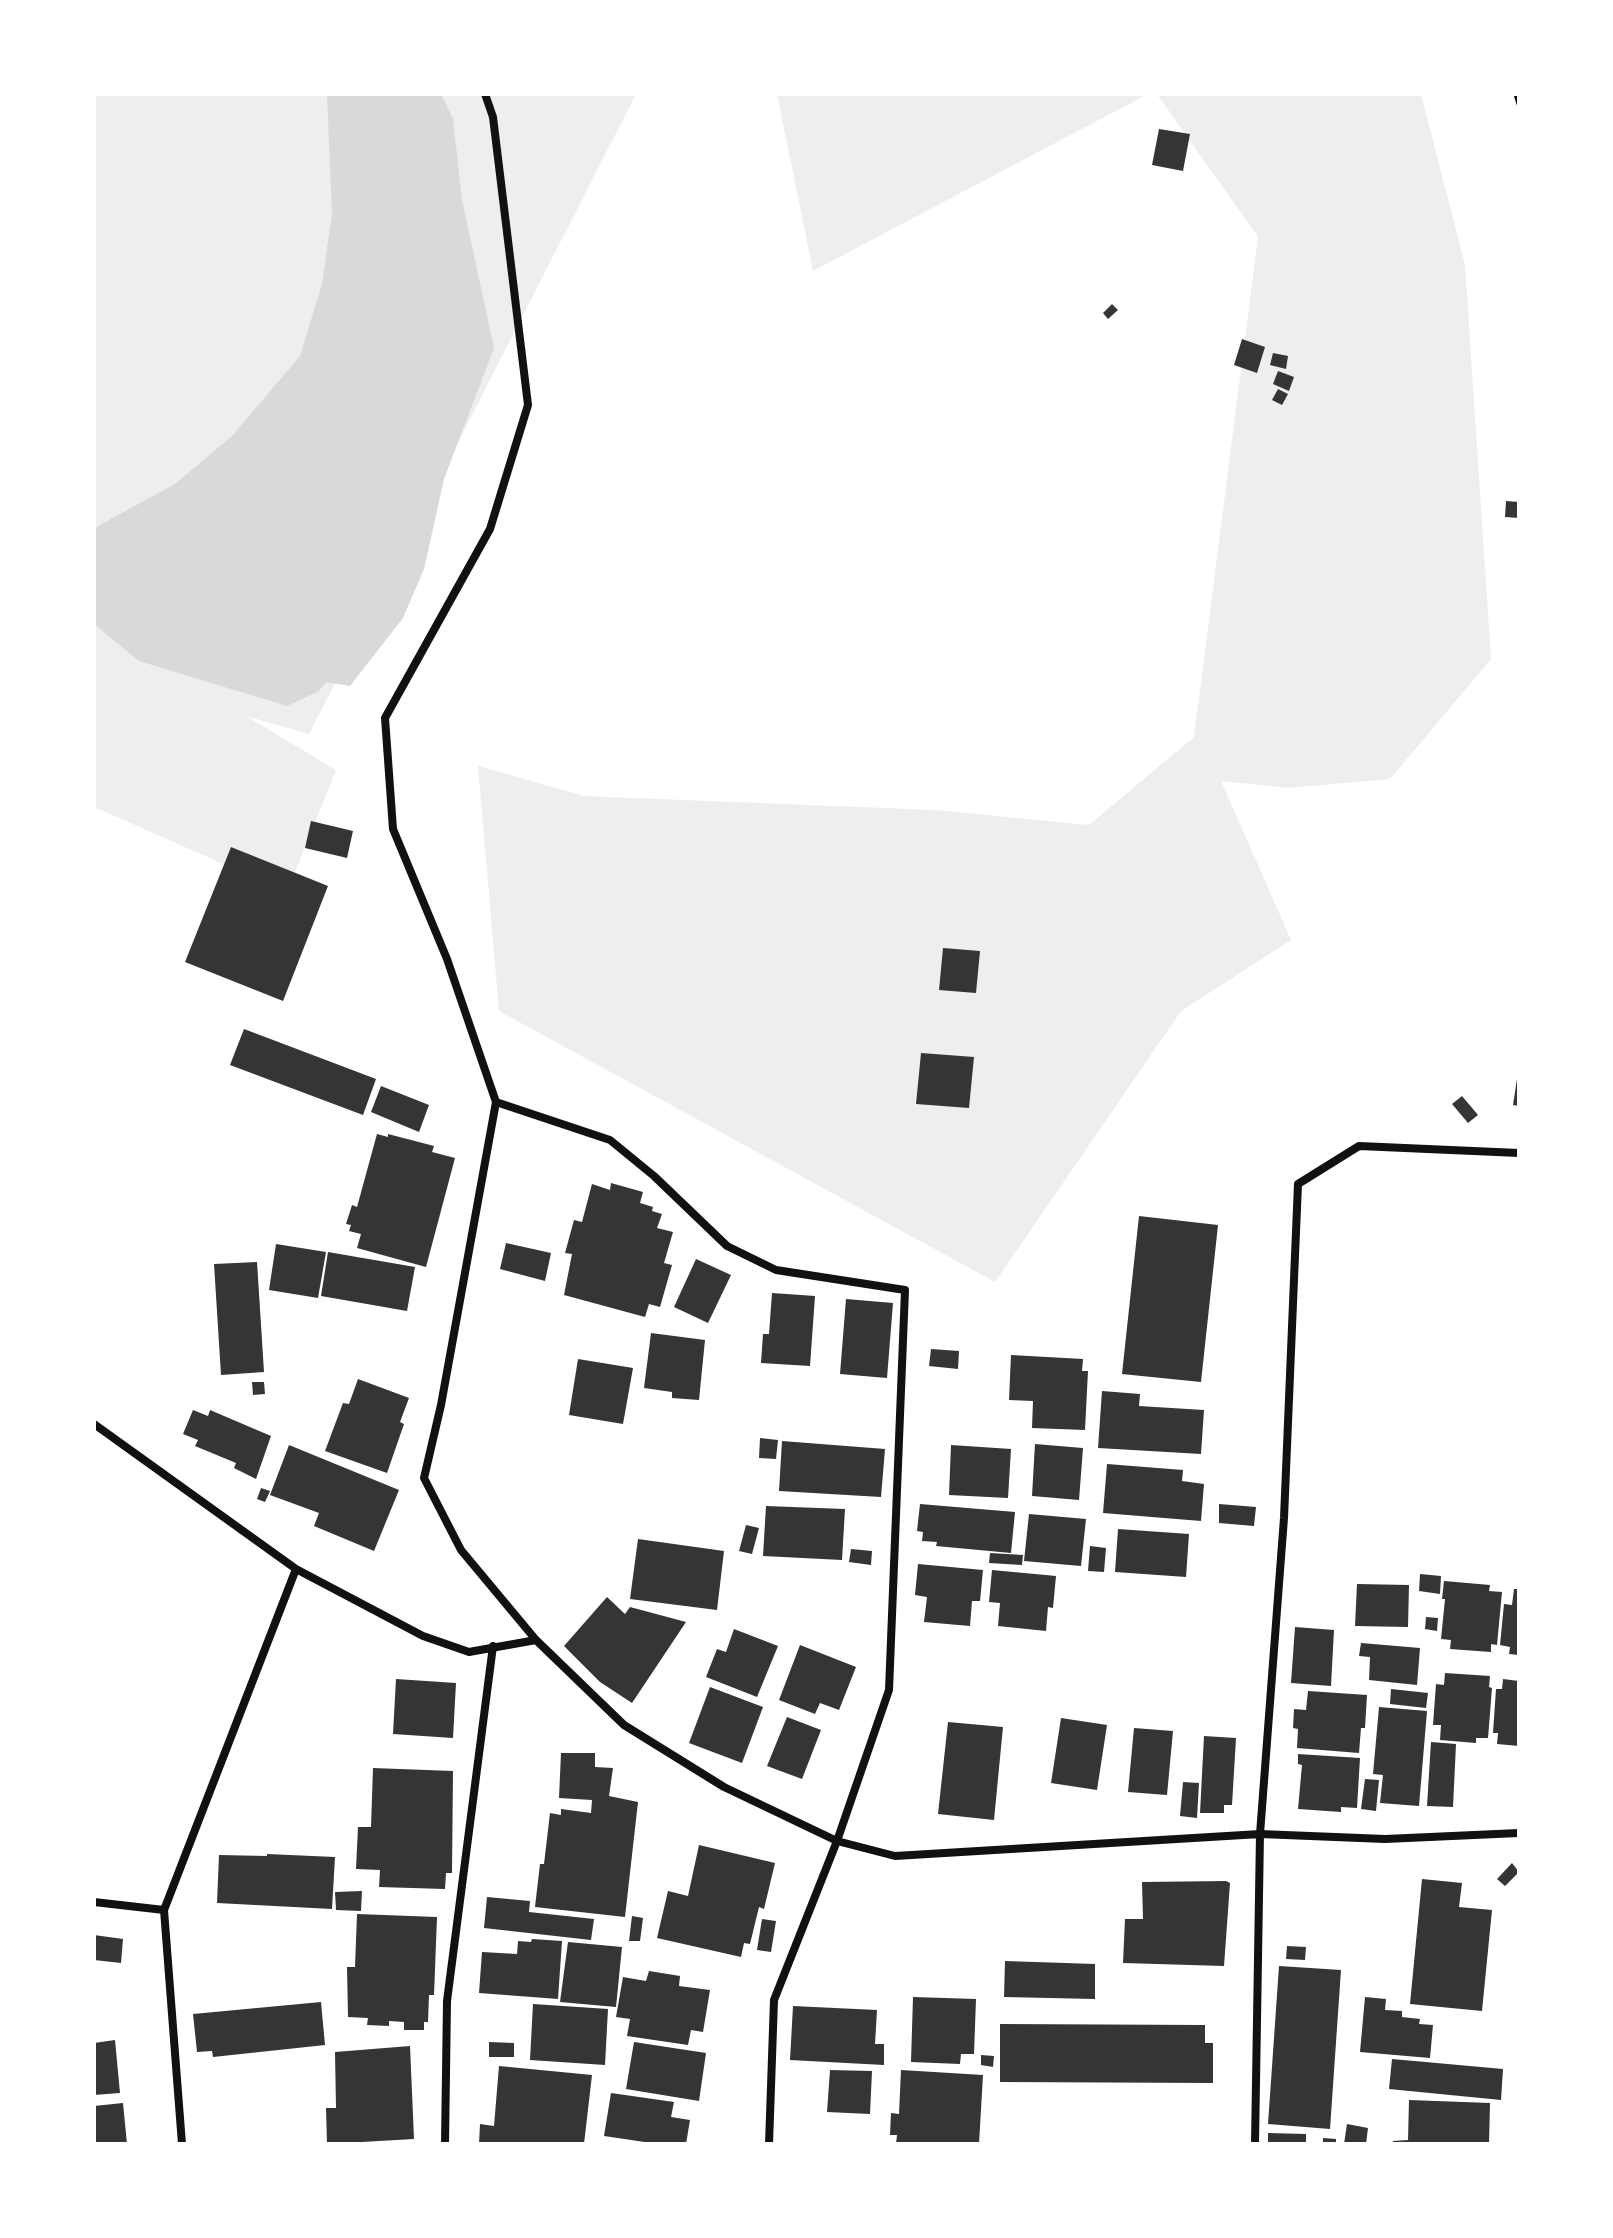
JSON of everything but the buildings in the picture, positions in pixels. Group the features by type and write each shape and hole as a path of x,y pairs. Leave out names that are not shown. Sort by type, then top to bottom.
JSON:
{"street":[{"path":"485,94 493,117 528,405 490,529 385,718 393,829 447,959 496,1102 441,1405 424,1478 461,1550 536,1640 624,1725 724,1787 837,1841 895,1856 1260,1834 1385,1839 1519,1833"},
{"path":"496,1102 610,1140 654,1176 727,1246 776,1270 905,1290 889,1690 837,1841 774,2000 769,2144"},
{"path":"1255,2144 1260,1834 1284,1518 1298,1184 1359,1146 1519,1153"},
{"path":"94,1424 296,1569 423,1636 469,1652 536,1640"},
{"path":"182,2144 164,1910 296,1569"},
{"path":"445,2144 447,2001 493,1646"},
{"path":"94,1902 164,1910"}],"path":[{"path":"1516,94 1519,104"}],"shaded area":[{"path":"94,94 636,94 309,734 246,716 336,770 287,892 94,807"},
{"path":"327,94 441,94 453,119 462,200 494,348 444,479 424,569 403,618 350,686 326,682 319,691 287,706 139,661 94,624 94,531 175,484 232,436 300,356 322,284 332,213"},
{"path":"777,94 1148,94 813,271"},
{"path":"1157,94 1421,94 1465,265 1491,659 1390,779 1288,788 1221,781 1291,940 1181,1011 995,1282 499,1011 478,766 584,796 935,810 1089,825 1194,737 1258,237"}]}
